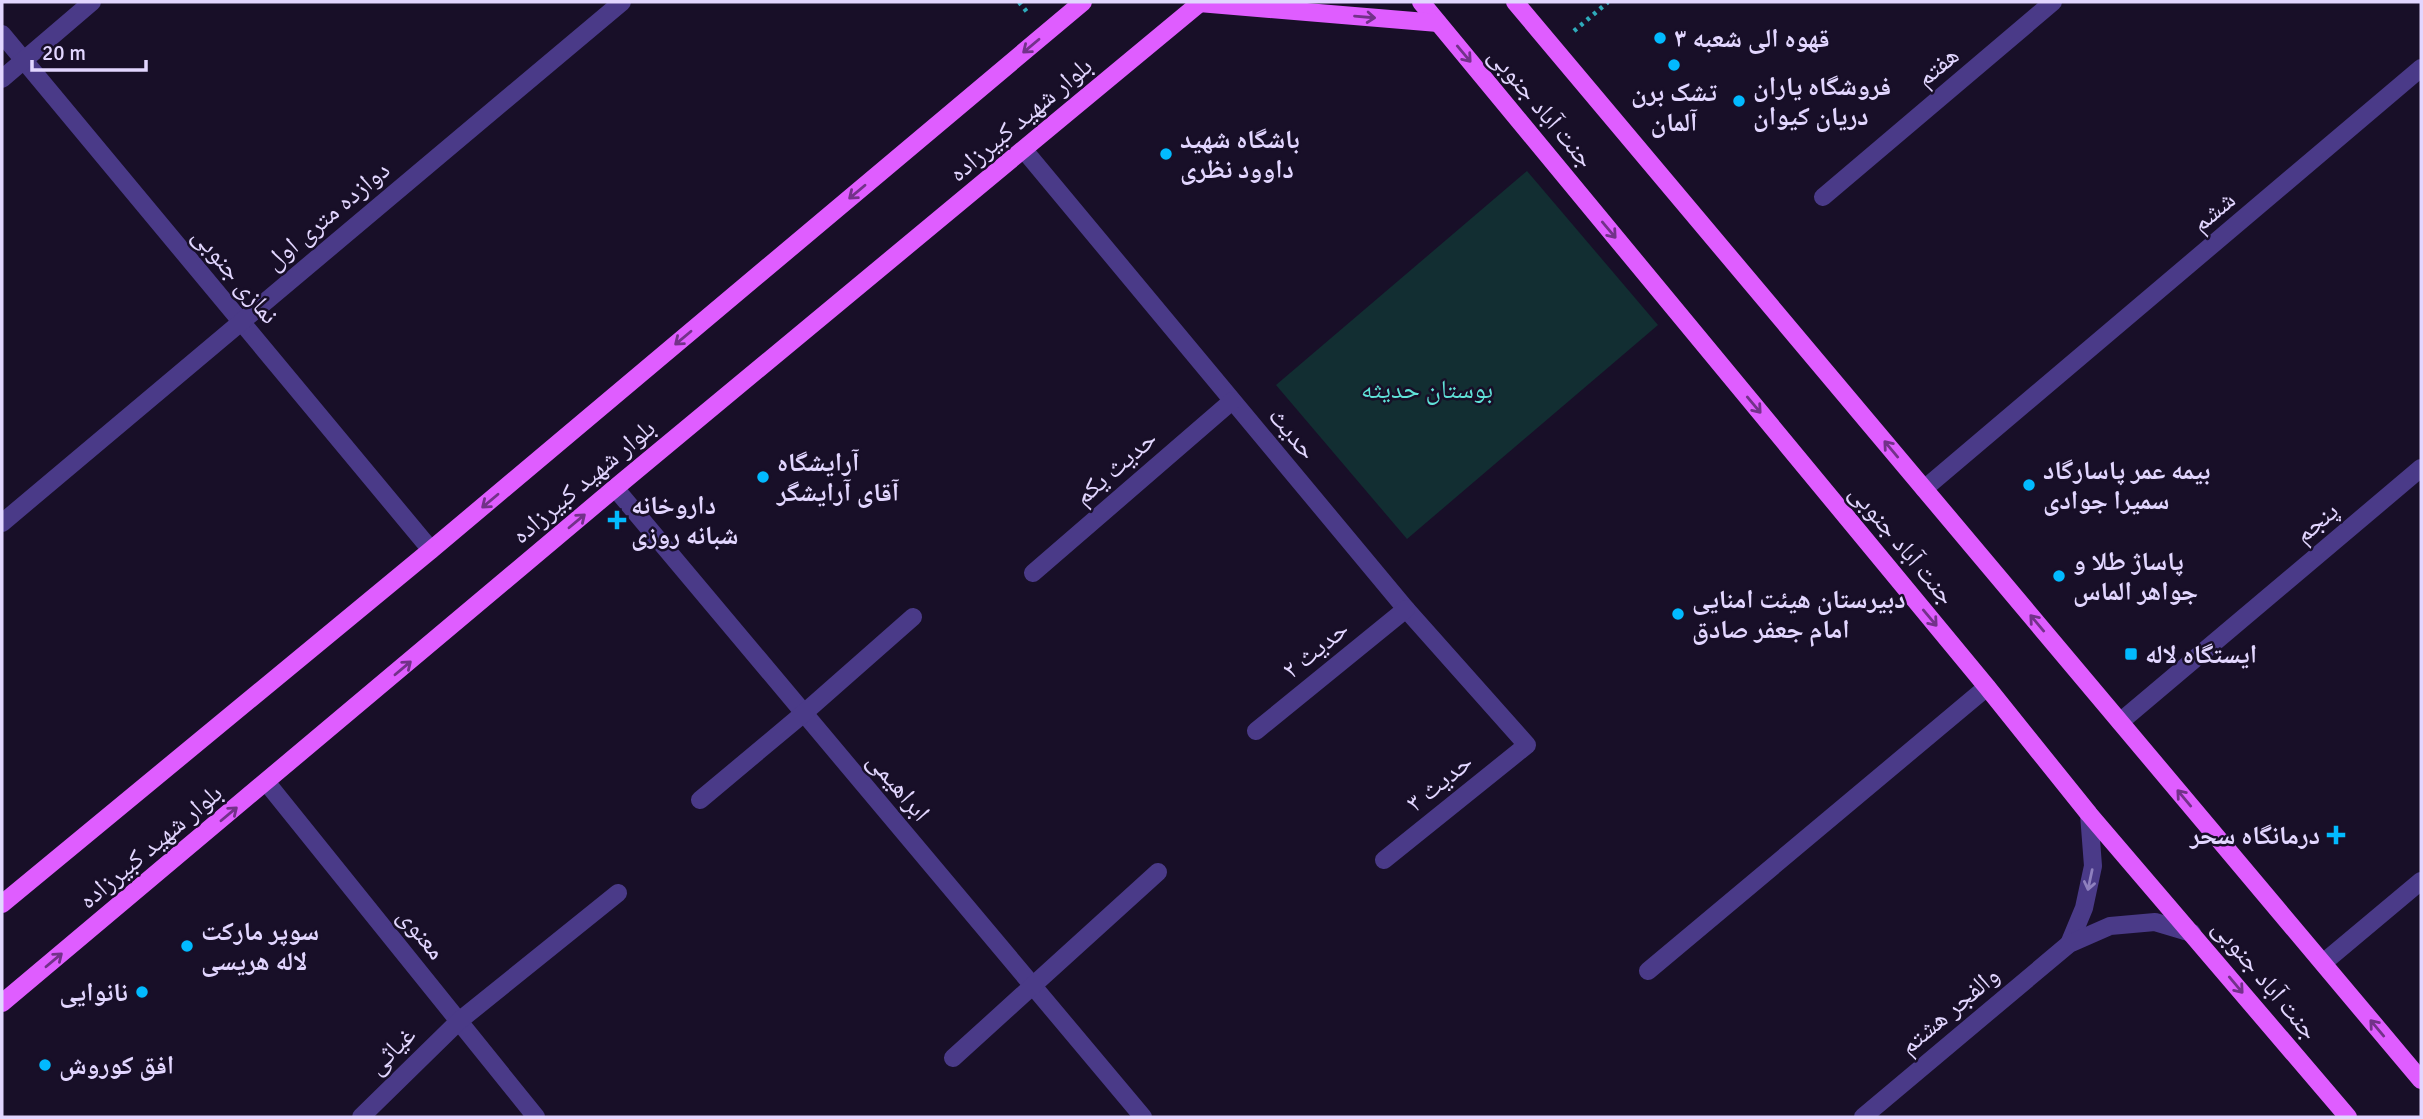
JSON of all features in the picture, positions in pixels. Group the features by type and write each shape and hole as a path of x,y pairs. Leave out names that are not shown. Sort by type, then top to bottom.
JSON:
{"main road":[{"name":"بلوار شهید کبیرزاده","path":"2,904 430,550 1083,2"},
{"name":"بلوار شهید کبیرزاده","path":"2,1003 615,488 1200,2"},
{"path":"1200,2 1438,23"},
{"name":"جنت آباد جنوبی","path":"1421,2 2089,814 2348,1117"},
{"name":"جنت آباد جنوبی","path":"1515,2 2421,1080"}],"street":[{"path":"2,79 92,2"},
{"name":"دوازده متری اول","path":"2,523 622,2"},
{"name":"هفتم","path":"1823,197 2053,2"},
{"name":"نمازی جنوبی","path":"2,34 430,550"},
{"name":"ششم","path":"1924,489 2421,68"},
{"name":"حدیث","path":"1024,150 1406,608 1527,745"},
{"name":"حدیث یکم","path":"1033,573 1232,401"},
{"name":"پنجم","path":"2120,722 2421,468"},
{"name":"ابراهیمی","path":"615,488 1143,1117"},
{"name":"حدیث ۲","path":"1256,731 1406,608"},
{"path":"700,800 913,617"},
{"path":"1648,971 1987,687"},
{"name":"حدیث ۳","path":"1384,860 1527,745"},
{"name":"معنوی","path":"267,783 536,1117"},
{"path":"2068,944 2084,908 2093,866 2089,814"},
{"path":"953,1058 1158,872"},
{"path":"2323,963 2421,881"},
{"name":"غیاثی","path":"361,1117 459,1021 618,893"},
{"path":"2068,944 2110,926 2155,922 2192,933"},
{"name":"والفجر هشتم","path":"1863,1117 2068,944"}],"path":[{"path":"1554,48 1608,2"}],"green space":[{"name":"بوستان حدیثه","path":"1527,171 1658,325 1407,539 1276,385"}],"place":[{"name":"قهوه الی شعبه ۳","path":"1660,38"},
{"name":"تشک برن آلمان","path":"1674,65"},
{"name":"فروشگاه یاران دریان کیوان","path":"1739,101"},
{"name":"باشگاه شهید داوود نظری","path":"1166,154"},
{"name":"آرایشگاه آقای آرایشگر","path":"763,477"},
{"name":"بیمه عمر پاسارگاد سمیرا جوادی","path":"2029,485"},
{"name":"داروخانه شبانه روزی","path":"617,520"},
{"name":"پاساژ طلا و جواهر الماس","path":"2059,576"},
{"name":"دبیرستان هیئت امنایی امام جعفر صادق","path":"1678,614"},
{"name":"ایستگاه لاله","path":"2131,654"},
{"name":"درمانگاه سحر","path":"2336,835"},
{"name":"سوپر مارکت لاله هریسی","path":"187,946"},
{"name":"نانوایی","path":"142,992"},
{"name":"افق کوروش","path":"45,1065"}]}
